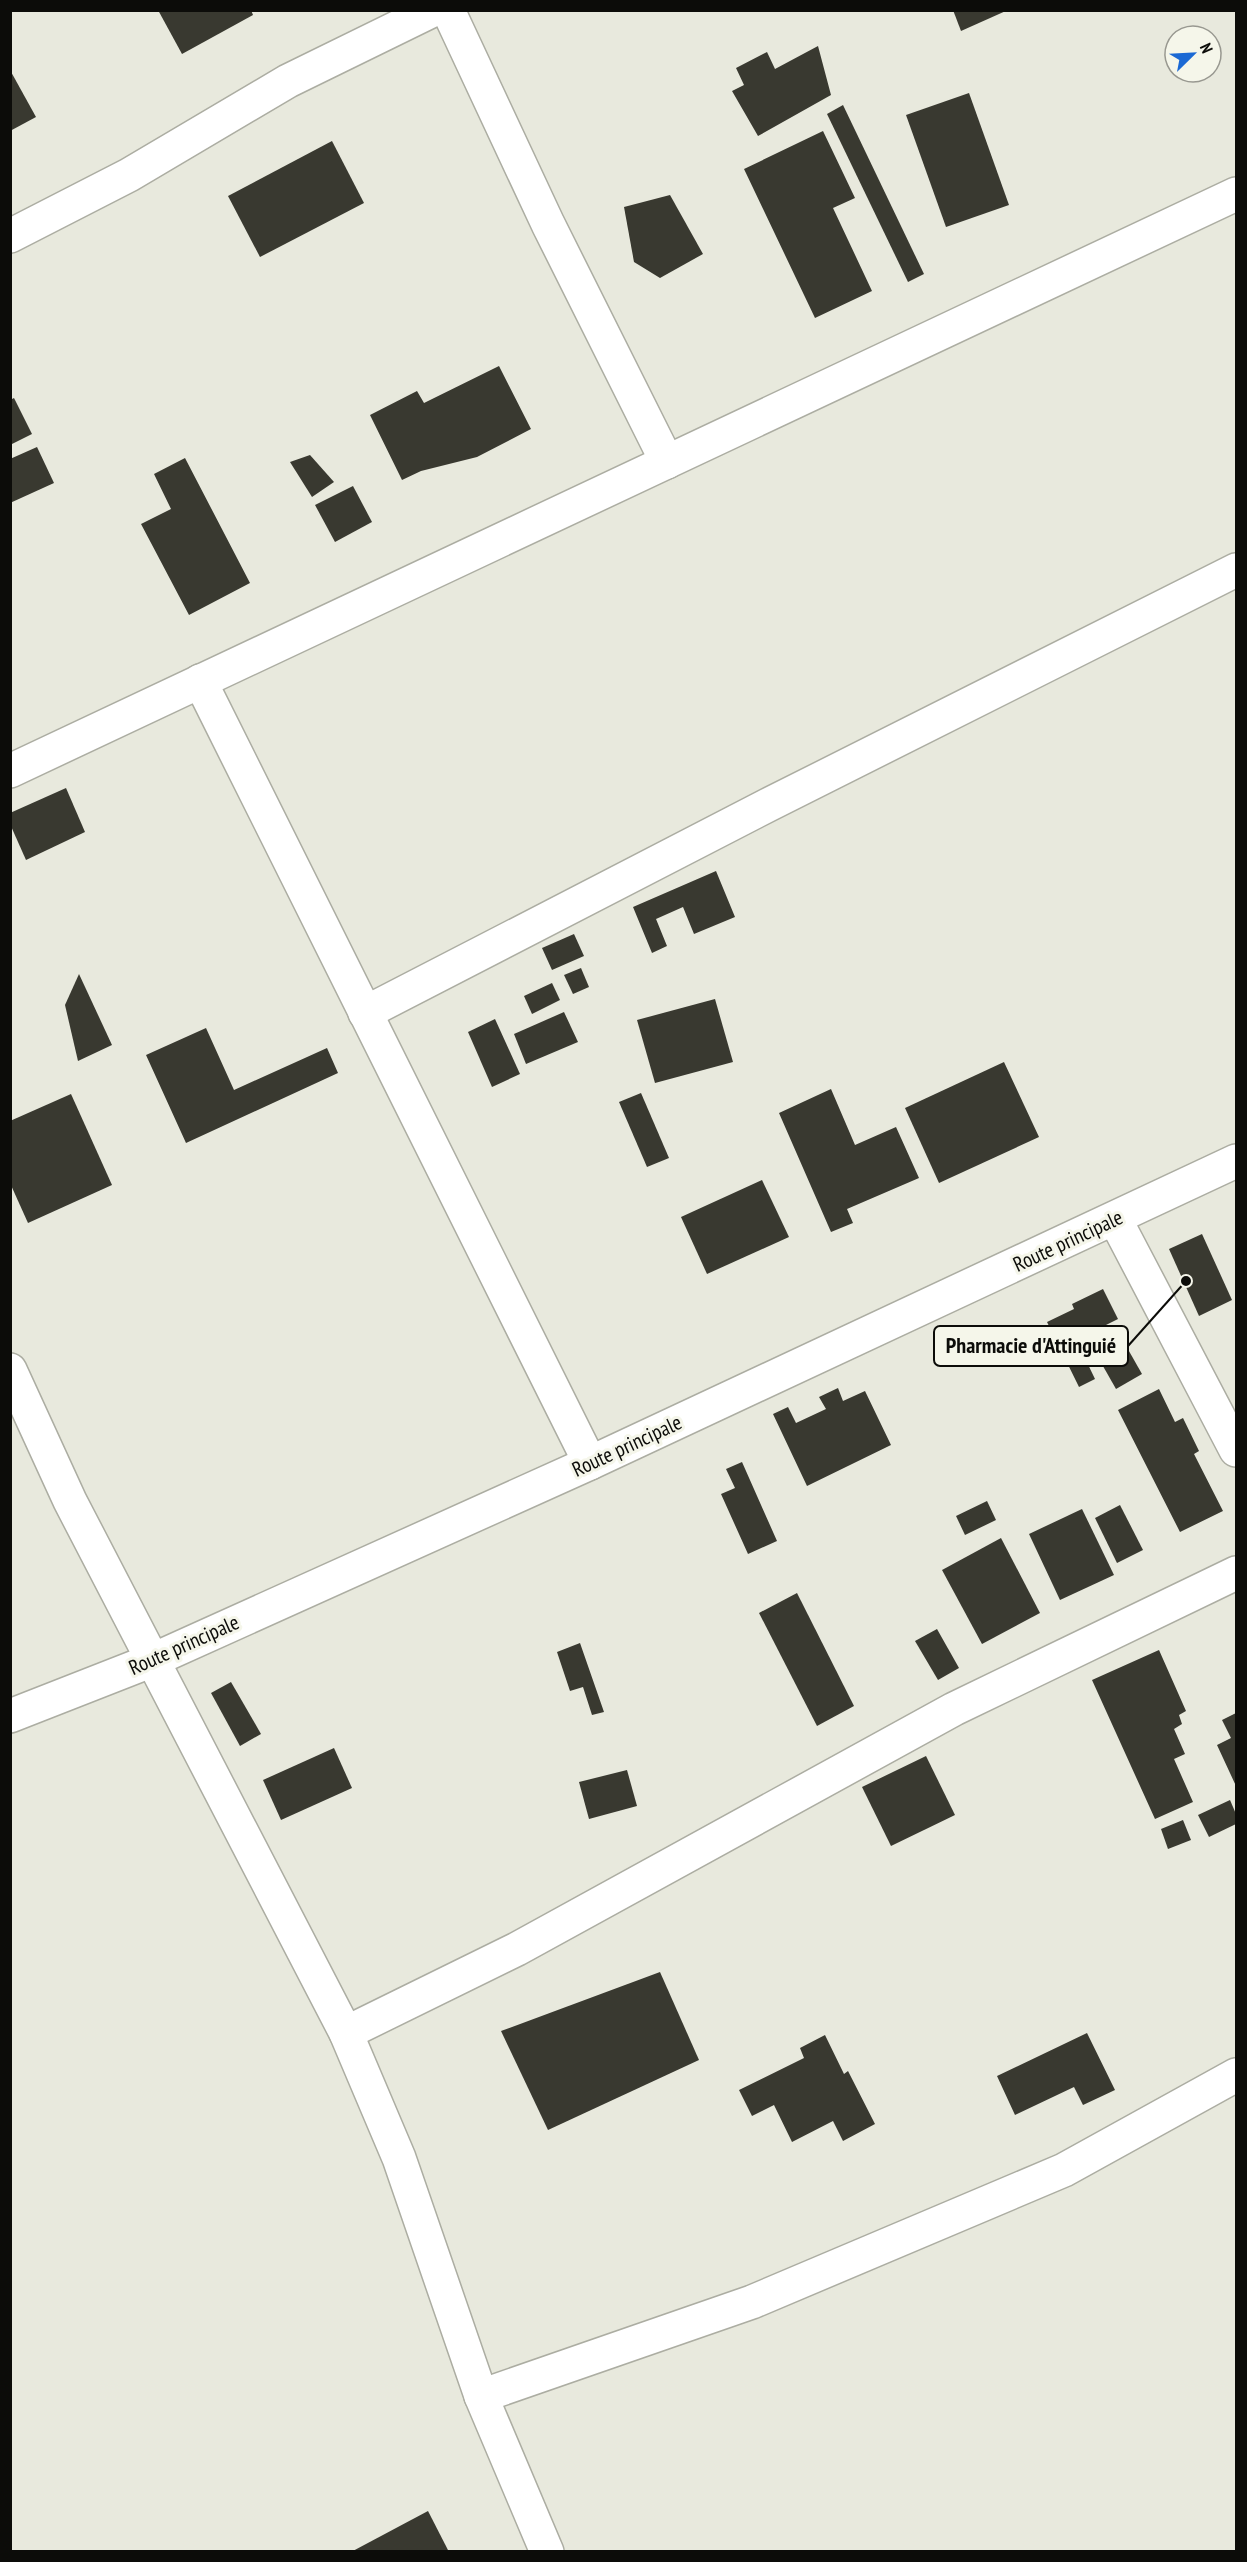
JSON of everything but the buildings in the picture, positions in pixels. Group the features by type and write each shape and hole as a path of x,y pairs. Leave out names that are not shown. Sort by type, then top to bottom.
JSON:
{"street":[{"path":"10,236 129,175 288,81 433,10"},
{"path":"448,10 548,224 667,462"},
{"path":"10,771 1236,194"},
{"path":"364,1013 757,810 1236,570"},
{"path":"200,681 590,1463"},
{"name":"Route principale","path":"10,1716 153,1660 590,1463 1115,1220 1236,1161"},
{"path":"1115,1220 1236,1450"},
{"path":"10,1370 69,1501 346,2033 399,2158 481,2396 547,2552"},
{"path":"346,2033 517,1949 954,1709 1236,1573"},
{"path":"481,2396 752,2302 1064,2170 1236,2075"}],"place":[{"name":"Pharmacie d'Attinguié","path":"1186,1281"}]}
